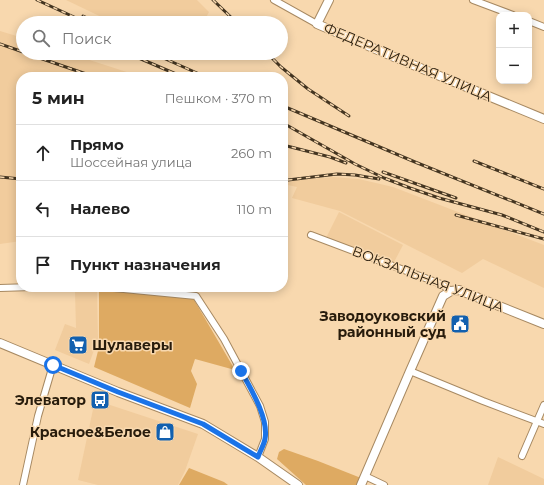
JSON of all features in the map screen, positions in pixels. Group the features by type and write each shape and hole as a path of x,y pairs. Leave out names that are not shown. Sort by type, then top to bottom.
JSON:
{"street":[{"name":"ФЕДЕРАТИВНАЯ УЛИЦА","path":"274,0 317,24 544,119"},
{"path":"317,24 329,0"},
{"path":"477,1 505,12"},
{"path":"532,22 544,27"},
{"name":"ВОКЗАЛЬНАЯ УЛИЦА","path":"311,235 440,284 451,291 459,290 544,324"},
{"path":"0,288 16,288"},
{"path":"361,485 444,296 451,291"},
{"path":"155,292 196,296 224,339 260,406 265,422 265,439 258,457"},
{"path":"0,343 118,392 203,424 258,457 298,485"},
{"path":"23,485 38,416 53,365"},
{"path":"410,371 544,424"},
{"path":"522,456 544,405"},
{"path":"365,476 384,485"}],"shaded area":[{"path":"66,0 197,0 209,12 207,16 99,16"},
{"path":"0,31 16,36 16,60 90,60 127,72 16,72 16,242 0,244"},
{"path":"333,177 359,179 393,187 544,245 544,288 483,259 462,273 340,211 292,198 297,187 288,185 288,181"},
{"path":"339,212 403,245 393,264 326,238"},
{"path":"75,292 97,292 98,339 89,364 55,350 65,324 76,328"},
{"path":"99,292 130,292 193,298 235,370 195,359 191,371 197,384 190,408 94,367 99,347"},
{"path":"95,400 198,434 185,471 178,485 98,485 78,480"},
{"path":"284,449 361,478 357,485 306,485 277,459 279,452"},
{"path":"498,457 544,479 544,485 488,485"},
{"path":"189,468 224,482 228,485 179,485"}],"railway":[{"path":"37,0 72,16"},
{"path":"213,0 230,16"},
{"path":"0,44 16,50"},
{"path":"45,60 80,72"},
{"path":"143,60 171,72"},
{"path":"168,60 195,72"},
{"path":"274,60 287,72"},
{"path":"288,73 308,89 349,116"},
{"path":"288,108 415,162 544,214"},
{"path":"288,126 355,164 384,178 439,198 502,215 544,232"},
{"path":"288,146 330,157 346,163"},
{"path":"474,161 544,189"},
{"path":"383,172 456,198"},
{"path":"288,180 337,174 379,179"},
{"path":"0,177 16,179"},
{"path":"456,215 544,239"}],"place":[{"name":"Заводоуковский районный суд","path":"460,324"},
{"name":"Шулаверы","path":"78,345"},
{"name":"Элеватор","path":"100,400"},
{"name":"Красное&Белое","path":"165,432"}],"route":[{"path":"53,365 118,392 203,424 258,457 265,439 265,422 260,406 241,371"}]}
